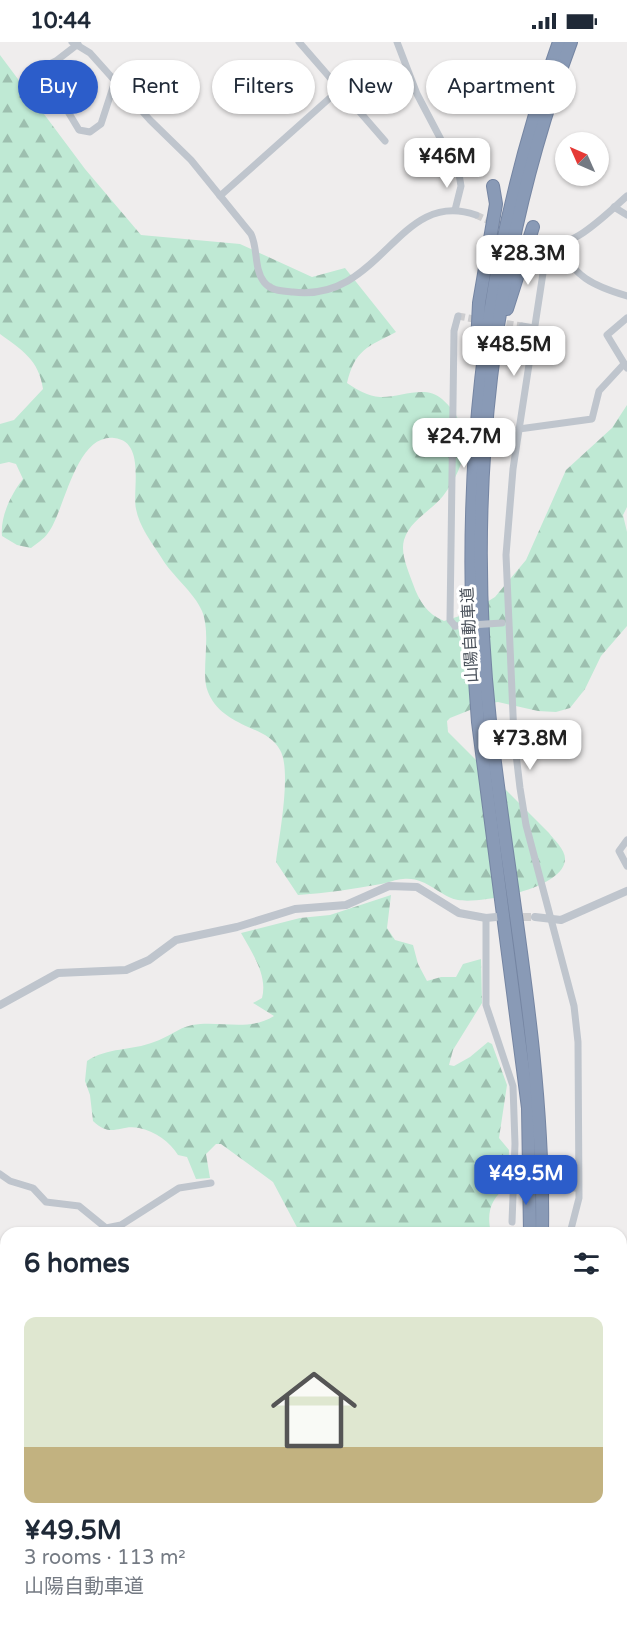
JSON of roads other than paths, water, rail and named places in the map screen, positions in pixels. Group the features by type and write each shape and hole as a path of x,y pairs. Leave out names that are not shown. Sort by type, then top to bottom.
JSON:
{"highway":[{"name":"山陽自動車道","path":"530,1227 528,1108 478,722 473,659 470,596 472,465 483,350 500,252 525,148 559,42"},
{"name":"山陽自動車道","path":"542,1227 542,1157 533,1032 493,743 485,658 482,496 489,397 501,306 521,207 554,89 571,42"},
{"path":"472,465 479,303 496,204 494,186"},
{"path":"489,397 506,313 534,227"}],"street":[{"path":"299,42 327,73"},
{"path":"397,42 417,94 459,174 460,186 455,210"},
{"path":"110,75 90,53 76,43 56,61 25,76 32,96 39,103 67,110 79,130 90,132 101,124 110,96"},
{"path":"220,196 327,100"},
{"path":"147,114 191,160 256,243 261,279 270,288 302,293 333,290 364,272 411,226 440,211 455,210 476,215"},
{"path":"363,114 385,141"},
{"path":"571,1227 579,1188 578,1042 574,1006 526,825 520,788 505,623 508,515 543,246 572,240 627,196"},
{"path":"614,207 627,215"},
{"path":"556,244 572,268 584,280 627,296"},
{"path":"458,316 454,331 450,620 455,626 505,623"},
{"path":"519,429 592,419 600,391 625,366 607,336 627,318"},
{"path":"522,326 534,328"},
{"path":"627,840 619,851 627,866"},
{"path":"0,1005 58,973 126,970 139,966 168,944 184,937 237,927 295,909 346,905 389,886 417,887 459,913 486,918 496,917"},
{"path":"535,917 552,920 582,912 627,891"},
{"path":"486,918 486,1005 513,1086 518,1188 512,1222"},
{"path":"0,1174 9,1181 33,1188 46,1202 80,1206 105,1227"},
{"path":"114,1227 121,1226 179,1188 211,1183"},
{"path":"566,1188 579,1188"}],"tunnel":[{"path":"476,215 539,244"},
{"path":"458,316 479,320"},
{"path":"496,322 522,326"},
{"path":"511,917 535,917"},
{"path":"521,1188 566,1188"}]}
